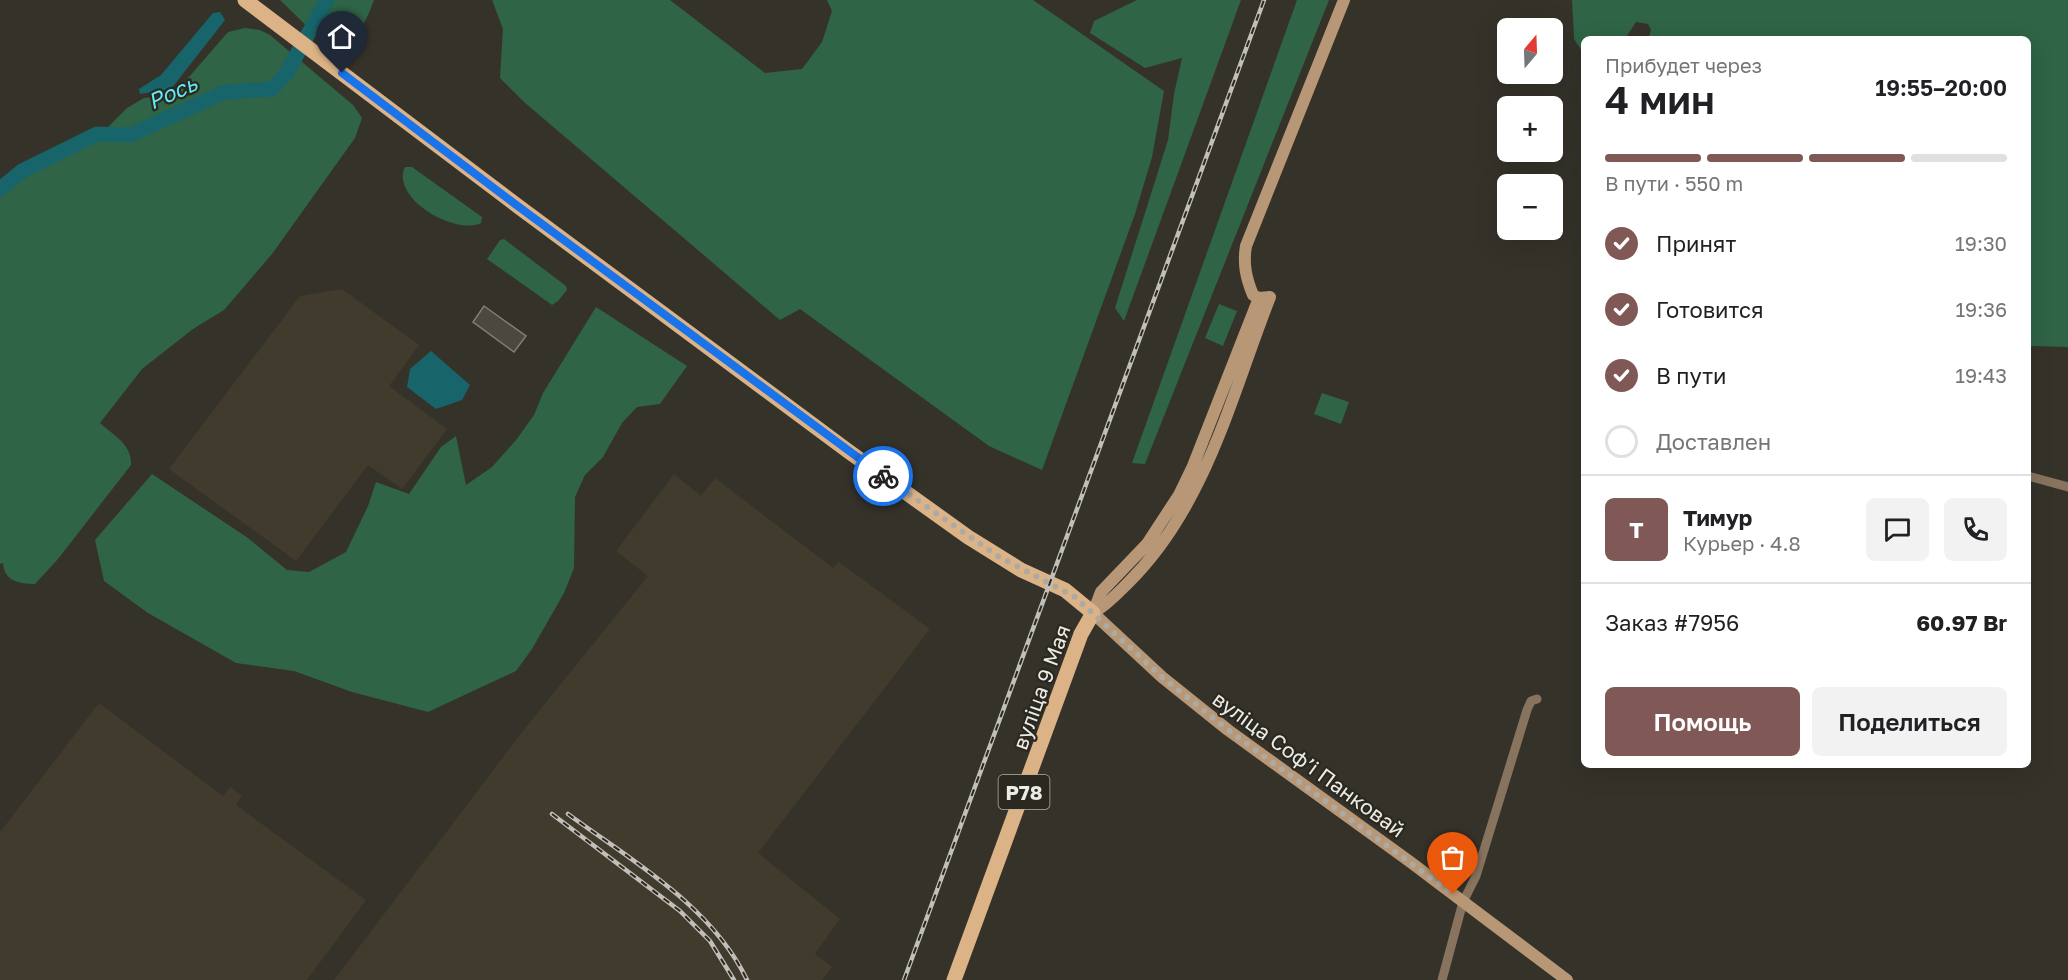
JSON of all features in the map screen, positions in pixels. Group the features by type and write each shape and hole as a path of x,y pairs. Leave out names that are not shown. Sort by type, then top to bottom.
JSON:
{"main road":[{"path":"245,0 515,204 958,530 1021,570 1065,590 1094,613"},
{"name":"вуліца 9 Мая","path":"954,980 1081,634 1094,613"}],"street":[{"path":"1094,613 1105,606 1141,570 1169,535 1205,471 1265,297 1253,295 1246,278 1244,260 1246,246 1344,0"},
{"path":"2031,477 2068,487"},
{"name":"вуліца Софʼі Панковай","path":"1094,613 1162,677 1228,730 1567,980"},
{"path":"1442,980 1463,902 1476,876 1527,710 1532,701 1537,699"}],"shaded area":[{"path":"342,289 419,345 389,386 447,429 402,489 368,465 296,561 169,469 300,296"},
{"path":"674,474 701,496 715,478 833,568 839,562 930,629 758,853 840,919 815,954 832,967 822,980 334,980 526,727 648,576 616,551"},
{"path":"99,703 223,796 230,787 242,796 236,805 366,900 307,980 0,980 0,832"}],"green space":[{"path":"280,0 374,0 366,19 357,32 343,39 322,41"},
{"path":"492,0 670,0 765,73 802,69 822,42 832,11 827,0 1033,0 1164,91 1152,157 1135,214 1042,470 989,446 800,309 780,320 524,102 500,78 503,29"},
{"path":"1137,0 1241,0 1124,321 1115,308 1168,140 1174,94 1182,58 1145,68 1090,33 1094,21"},
{"path":"1297,0 1329,0 1145,464 1132,463"},
{"path":"1572,0 2068,0 2068,347 2031,346 2031,36 1649,36 1651,30 1648,24 1636,22 1627,36 1581,36 1581,50 1574,39"},
{"path":"245,28 260,30 270,35 353,105 362,118 355,138 272,254 224,310 193,329 142,369 100,423 129,451 131,465 58,559 35,584 13,580 6,574 3,563 0,564 0,194 30,173 92,143 127,108 144,98 176,92 228,32"},
{"path":"405,167 412,167 482,217 481,223 470,226 456,224 428,212 407,191 403,179"},
{"path":"504,239 566,286 567,290 558,301 552,305 487,259 500,240"},
{"path":"1219,304 1237,311 1223,346 1205,338"},
{"path":"596,307 687,366 660,404 637,407 622,423 603,457 585,475 575,497 574,568 564,593 532,649 516,671 428,712 352,692 294,671 236,663 148,613 104,581 95,540 152,474 248,538 287,570 309,572 346,552 368,506 376,482 409,494 441,447 456,436 466,485 492,467 534,415 543,393"},
{"path":"1322,393 1349,402 1341,424 1314,414"}],"water":[{"path":"220,12 225,20 171,89 140,94 139,89 161,75 213,13"},
{"path":"431,351 470,385 462,400 436,409 407,387 410,369"}],"building":[{"path":"484,306 526,336 514,352 473,322"}],"waterway":[{"name":"Рось","path":"0,189 22,171 97,134 130,135 225,92 272,89 286,74 327,0"}],"railway":[{"path":"904,980 1264,0"},
{"path":"552,814 680,911 710,941 734,980"},
{"path":"568,814 644,868 692,907 732,954 747,980"}],"way so far":[{"path":"883,476 996,555 1075,597 1162,677 1228,730 1453,894"}],"route":[{"path":"342,73 883,476"}]}
